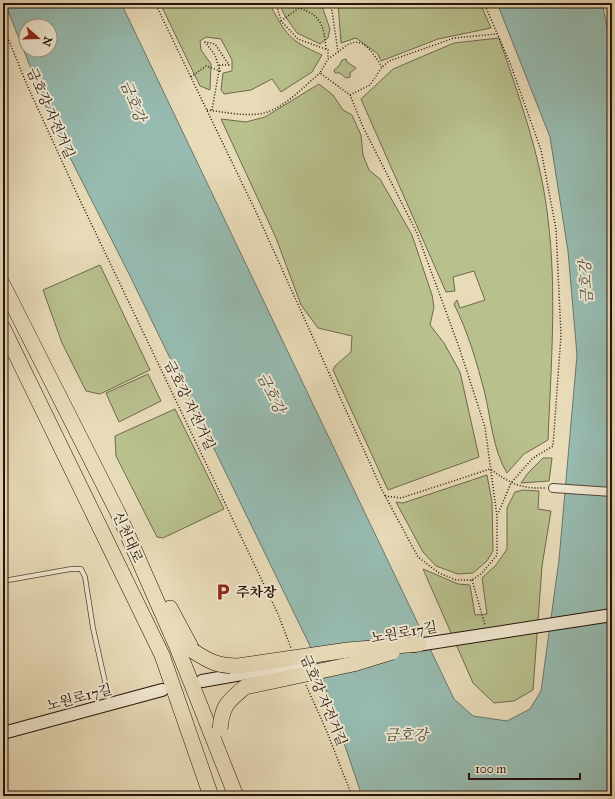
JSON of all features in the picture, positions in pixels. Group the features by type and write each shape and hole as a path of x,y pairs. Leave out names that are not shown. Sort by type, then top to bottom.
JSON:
{"highway":[{"name":"신천대로","path":"3,285 118,513 177,647 234,790"},
{"name":"신천대로","path":"3,328 162,655 211,796"},
{"path":"3,337 42,408"},
{"path":"118,513 193,651 208,661 222,666 238,666 348,650 419,644"},
{"path":"234,790 220,729 221,712 231,698 244,687 353,664 419,644"}],"main road":[{"name":"노원로17길","path":"202,681 487,633 612,615"},
{"name":"노원로17길","path":"3,733 162,690"}],"street":[{"path":"553,488 612,492"}],"lane":[{"path":"3,581 71,569 81,569 86,577 93,628 110,704"}],"path":[{"path":"155,3 257,214 384,496 418,557 439,573 456,580 472,580 482,573 497,555 497,516 485,427 459,347 417,233 363,127 350,95 320,73"},
{"path":"276,3 281,21 298,39 326,49"},
{"path":"329,3 332,10 338,52"},
{"path":"484,3 541,150 556,229 561,335 553,446 533,458 511,483 497,516"},
{"path":"281,21 299,8 314,14 324,29 328,59"},
{"name":"금호강 자전거길","path":"3,26 27,86 77,194 278,614 292,649"},
{"path":"350,95 370,85 382,67 389,61 454,38 497,34"},
{"path":"212,110 220,71 220,65 229,65 215,44 205,42 215,55 220,71"},
{"path":"207,110 241,114 260,114 279,106 320,73 328,59 351,42 359,42 371,50 382,67"},
{"path":"191,77 206,66 220,71"},
{"path":"490,468 511,483 532,488 553,488"},
{"path":"384,496 401,498 490,468"},
{"path":"472,580 487,633"},
{"name":"금호강 자전거길","path":"305,682 328,732 352,796"}],"green space":[{"path":"160,3 269,3 289,35 302,45 322,55 312,72 281,92 272,79 251,90 224,94 221,90 223,73 232,71 232,60 221,39 206,37 200,41 201,50 211,64 210,90 200,86"},
{"path":"279,3 321,3 330,29 328,38 320,44 297,33 285,16"},
{"path":"338,3 480,3 491,28 438,39 381,61 378,54 356,38 341,43"},
{"path":"499,38 535,150 545,196 551,246 553,301 548,440 524,454 507,473 495,445 485,394 475,359 464,326 454,304 457,300 460,308 485,300 474,271 453,277 455,291 446,292 361,99 393,69 454,43"},
{"path":"346,59 347,62 356,68 350,73 350,77 346,78 340,73 335,73 334,70 339,66 342,60"},
{"path":"319,84 333,95 343,110 352,115 361,135 363,155 369,170 380,179 412,235 432,295 434,307 430,325 444,343 460,372 479,457 388,490 333,370 335,366 351,352 352,336 318,328 301,305 276,238 221,119 246,122 265,117"},
{"path":"100,265 150,370 100,394 86,391 62,343 43,290"},
{"path":"148,374 161,401 119,422 106,393"},
{"path":"175,409 224,509 163,538 157,537 116,456 115,436"},
{"path":"543,458 552,458 549,481 521,483 528,473"},
{"path":"487,475 492,502 493,551 487,561 473,573 458,574 436,566 423,552 396,502 403,503"},
{"path":"523,490 539,491 538,509 551,511 542,566 533,690 514,701 494,703 473,683 423,569 458,584 470,585 475,615 487,614 482,578 496,565 507,549 507,508 515,492"}],"water":[{"name":"금호강","path":"5,3 121,3 454,699 473,716 507,721 530,709 541,691 559,560 577,355 568,251 550,137 497,3 602,3 612,50 612,796 362,796 313,652 129,274 52,122 27,58 58,58 58,18 18,18 18,36"}],"place":[{"name":"주차장","path":"223,592"}]}
